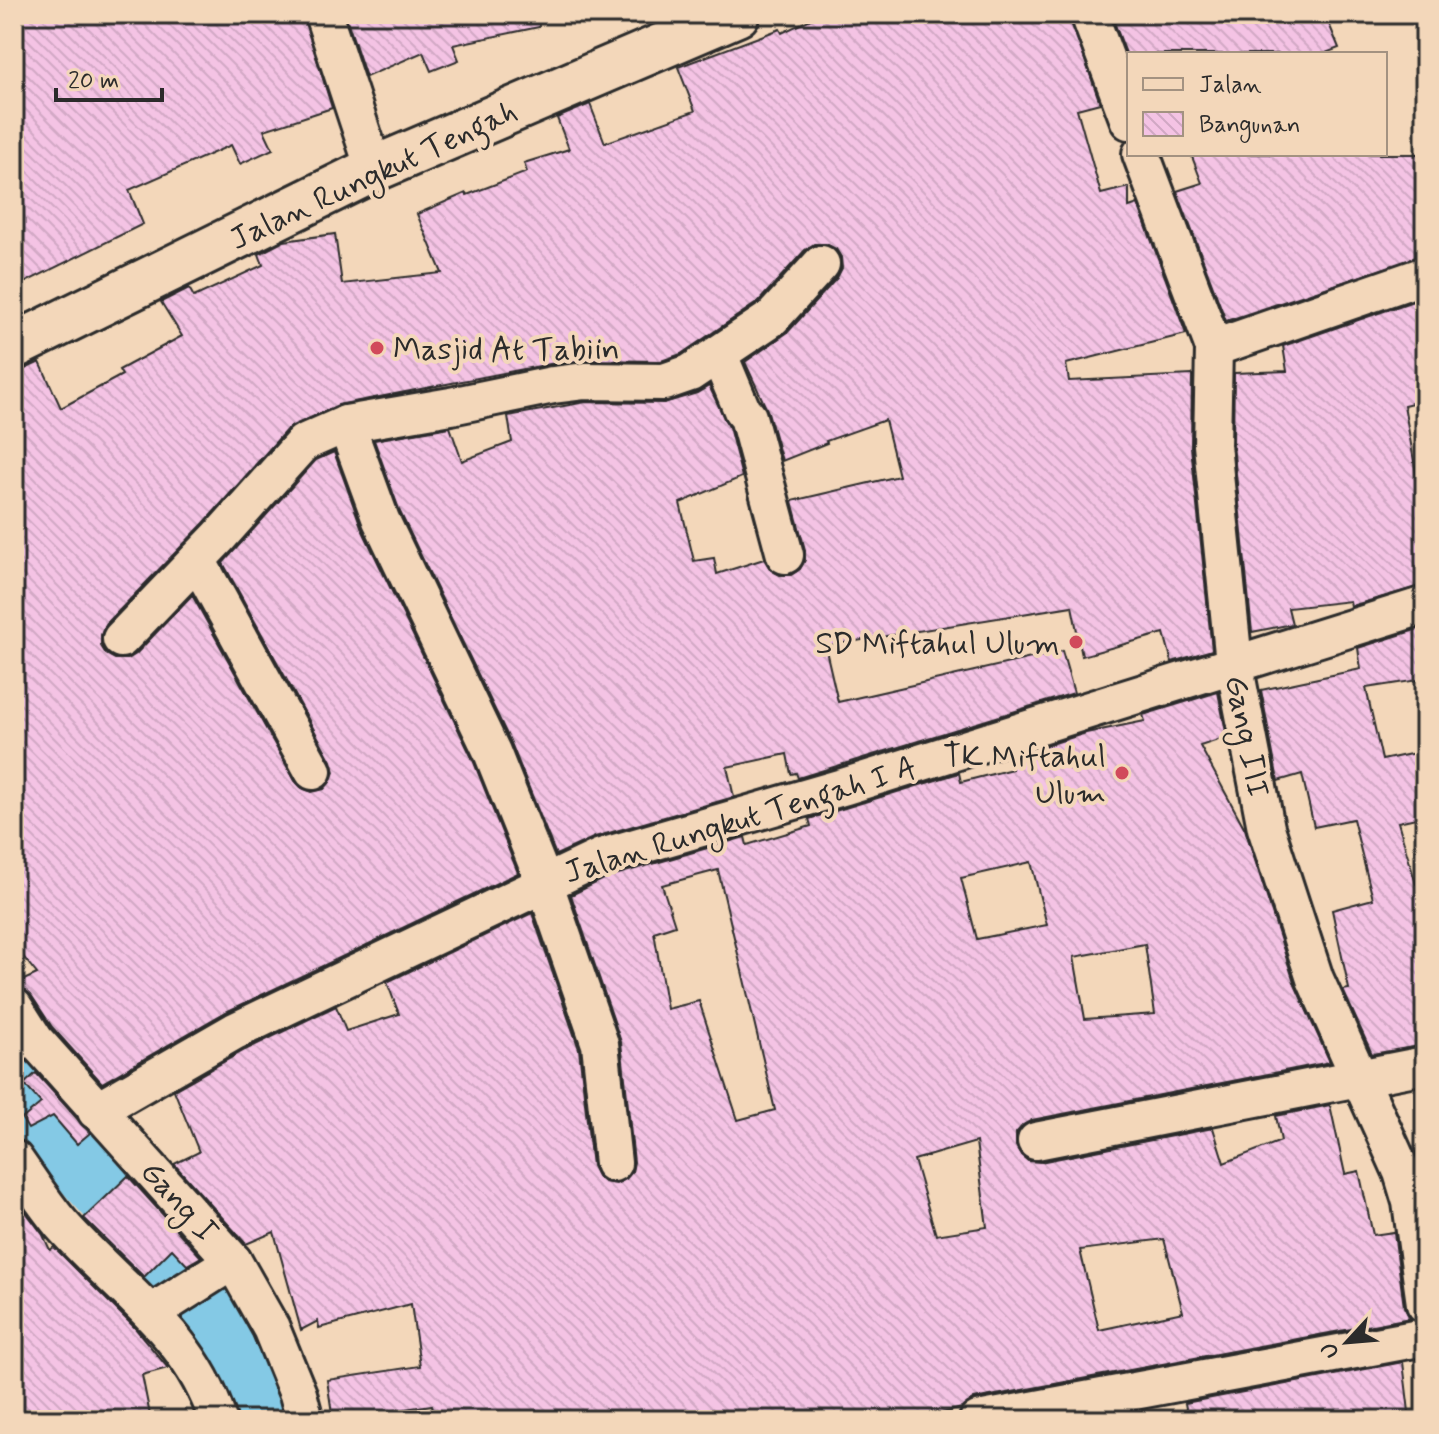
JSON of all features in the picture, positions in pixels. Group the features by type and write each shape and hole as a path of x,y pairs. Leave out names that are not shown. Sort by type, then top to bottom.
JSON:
{"main road":[{"name":"Jalan Rungkut Tengah","path":"14,346 374,169 680,25 737,14"}],"street":[{"path":"323,14 374,169"},
{"path":"1089,14 1127,116"},
{"name":"Gang III","path":"1142,156 1214,348 1212,445 1234,663 1266,828 1315,979 1402,1172 1411,1202 1425,1304"},
{"path":"121,639 303,443 346,424 553,385 585,381 664,382 690,373 772,318 821,264"},
{"path":"1214,348 1425,275"},
{"path":"719,355 742,410 748,417 785,555"},
{"path":"346,424 381,520 492,752 544,882 600,1044 613,1163"},
{"path":"197,560 313,771"},
{"name":"Jalan Rungkut Tengah I A","path":"96,1111 235,1031 601,857 846,786 1425,605"},
{"name":"Gang I","path":"14,1007 35,1040 96,1111 187,1207 224,1266 271,1328 298,1394 305,1420"},
{"path":"1036,1141 1425,1065"},
{"path":"14,1159 60,1223 183,1348 218,1420"},
{"path":"151,1313 224,1266"},
{"path":"978,1420 1425,1337"}],"building":[{"path":"14,14 303,14 332,108 264,130 273,149 240,164 231,145 129,190 143,224 14,288"},
{"path":"345,14 538,14 539,27 453,45 459,60 431,71 423,52 366,77"},
{"path":"821,14 1069,14 1100,103 1077,109 1101,194 1129,187 1129,207 1138,204 1186,334 1066,364 1069,381 1192,375 1191,447 1212,650 1172,662 1164,633 1082,656 1072,606 825,646 838,702 1062,651 1074,693 798,778 796,773 791,774 787,754 727,767 734,797 595,837 556,855 511,743 400,512 374,440 450,427 462,461 512,442 508,416 586,402 664,403 709,386 729,427 742,477 680,503 694,561 714,558 717,574 764,559 771,570 780,575 791,575 800,569 805,560 792,501 899,476 885,420 782,461 768,412 745,362 788,332 837,278 842,268 841,257 836,249 826,244 814,244 758,302 681,354 661,361 585,360 550,364 338,405 287,429 204,523 106,624 101,635 101,646 106,654 115,659 128,659 192,595 295,781 312,792 324,789 334,772 331,761 223,563 316,460 334,452 362,529 473,760 518,873 226,1012 102,1083 52,1027 31,995 17,983 37,974 14,945 14,374 40,362 61,408 122,375 119,370 182,336 161,302 189,288 194,297 263,265 259,254 284,241 335,234 342,284 442,273 417,214 527,172 524,163 569,149 557,118 590,104 605,143 695,111 678,67 780,29 782,33"},
{"path":"1111,14 1325,14 1339,48 1328,52 1127,52 1127,56"},
{"path":"1425,154 1425,255 1226,321 1177,191 1202,183 1192,156"},
{"path":"1425,297 1425,400 1404,405 1417,478 1425,477 1425,585 1351,606 1350,601 1288,608 1292,624 1252,632 1233,444 1234,373 1287,371 1283,346"},
{"path":"1425,627 1425,679 1366,688 1382,760 1425,751 1425,816 1398,822 1416,884 1425,881 1425,1045 1372,1054 1343,990 1349,989 1332,910 1373,899 1353,819 1314,827 1302,774 1278,781 1261,690 1361,669 1358,648"},
{"path":"1218,692 1227,737 1200,746 1245,829 1295,985 1330,1062 1032,1120 1016,1133 1016,1146 1028,1161 1040,1162 1213,1128 1224,1163 1281,1141 1276,1116 1330,1105 1345,1174 1359,1171 1373,1235 1394,1232 1404,1307 1410,1318 974,1399 962,1408 914,1420 522,1420 520,1412 478,1420 435,1420 432,1405 333,1420 327,1380 420,1366 411,1304 319,1328 318,1321 301,1330 274,1232 246,1244 174,1164 199,1152 174,1090 245,1050 336,1006 346,1031 399,1014 387,982 532,913 579,1049 592,1166 604,1182 616,1184 632,1172 634,1162 621,1042 571,895 608,877 745,837 747,845 811,826 809,819 959,773 961,782 1012,769 1010,757 1086,733 1145,721 1143,715","holes":["1031,862 1047,925 977,939 961,878","718,870 775,1110 738,1120 699,1001 667,1009 654,932 675,925 662,885","1145,944 1155,1014 1085,1019 1074,957","976,1142 987,1227 936,1235 914,1160","1164,1239 1183,1312 1099,1330 1080,1250"]},
{"path":"36,1073 90,1133 77,1144 53,1116 28,1129 22,1119 41,1103 24,1084"},
{"path":"128,1176 201,1257 187,1265 172,1249 144,1277 84,1218"},
{"path":"14,1196 43,1235 50,1250 54,1247 135,1328 168,1368 142,1375 151,1420 14,1420"},
{"path":"1403,1362 1410,1420 1188,1420 1185,1403"}],"waterway":[{"path":"14,1084 41,1120 235,1337 256,1420"}],"place":[{"name":"Masjid At Tabiin","path":"377,348"},
{"name":"SD Miftahul Ulum","path":"1076,642"},
{"name":"TK Miftahul Ulum","path":"1122,773"}]}
